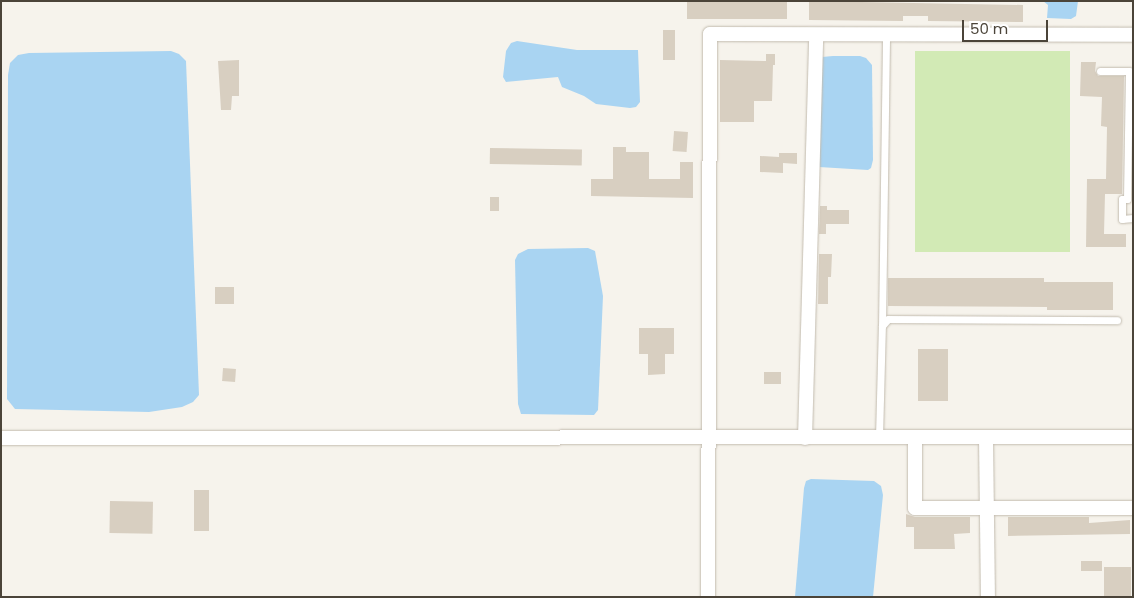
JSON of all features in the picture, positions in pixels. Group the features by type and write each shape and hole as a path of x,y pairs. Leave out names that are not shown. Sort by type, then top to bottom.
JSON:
{"street":[{"path":"708,597 710,34 1133,35"},
{"path":"805,438 816,35"},
{"path":"1,438 1133,437"},
{"path":"915,438 915,508 1133,508"},
{"path":"986,438 988,597"}],"lane":[{"path":"879,437 886,35"},
{"path":"1100,71 1129,71 1130,178 1127,199 1122,199 1122,219 1133,218"},
{"path":"882,326 892,319 1117,320"}],"green space":[{"path":"915,51 1070,51 1070,252 915,252"}],"water":[{"path":"1043,1 1078,1 1076,16 1071,19 1047,18 1048,5"},
{"path":"517,41 577,50 638,50 640,102 636,107 630,108 596,104 584,96 562,87 558,77 506,82 503,77 506,51 511,43"},
{"path":"171,51 179,54 186,61 199,395 193,402 182,407 149,412 15,409 7,399 8,75 10,63 18,55 29,53"},
{"path":"860,56 866,58 872,65 873,160 871,168 868,170 819,167 822,57"},
{"path":"588,248 595,251 603,296 598,410 594,415 521,414 518,404 515,260 518,254 528,249"},
{"path":"811,479 874,481 881,486 883,495 873,597 795,597 804,488 806,481"}],"building":[{"path":"687,1 787,1 787,19 687,19"},
{"path":"809,1 1023,5 1023,22 928,21 928,16 903,16 903,21 809,20"},
{"path":"663,30 675,30 675,60 663,60"},
{"path":"766,54 775,54 772,101 754,101 754,122 720,122 720,60 766,61"},
{"path":"239,60 239,96 232,96 231,110 221,110 218,61"},
{"path":"1081,62 1096,62 1095,71 1098,76 1124,76 1122,194 1105,194 1104,234 1126,234 1126,247 1086,247 1087,179 1106,179 1107,127 1101,126 1102,97 1080,96"},
{"path":"674,131 688,132 687,152 673,151"},
{"path":"613,147 626,147 626,152 649,152 649,179 680,179 680,162 693,162 693,198 591,196 591,179 613,179"},
{"path":"490,148 582,150 582,166 490,164"},
{"path":"779,153 797,153 797,164 783,163 783,173 760,172 760,156 779,157"},
{"path":"490,197 499,197 499,211 490,211"},
{"path":"820,206 827,206 827,210 849,210 849,224 826,224 826,234 819,234"},
{"path":"819,254 832,254 831,277 828,277 828,304 818,304"},
{"path":"888,278 1044,278 1044,282 1113,282 1113,310 1047,310 1047,307 888,306"},
{"path":"215,287 234,287 234,304 215,304"},
{"path":"639,328 674,328 674,354 665,354 665,374 648,375 648,354 639,354"},
{"path":"918,349 948,349 948,401 918,401"},
{"path":"223,368 236,369 235,382 222,381"},
{"path":"764,372 781,372 781,384 764,384"},
{"path":"194,490 209,490 209,531 194,531"},
{"path":"110,501 153,502 152,534 109,533"},
{"path":"906,514 915,517 970,517 970,533 954,534 955,549 914,549 914,527 906,527"},
{"path":"1008,517 1089,517 1089,523 1130,520 1130,534 1008,536"},
{"path":"1081,561 1102,561 1102,571 1081,571"},
{"path":"1104,567 1131,567 1131,597 1104,597"}]}
